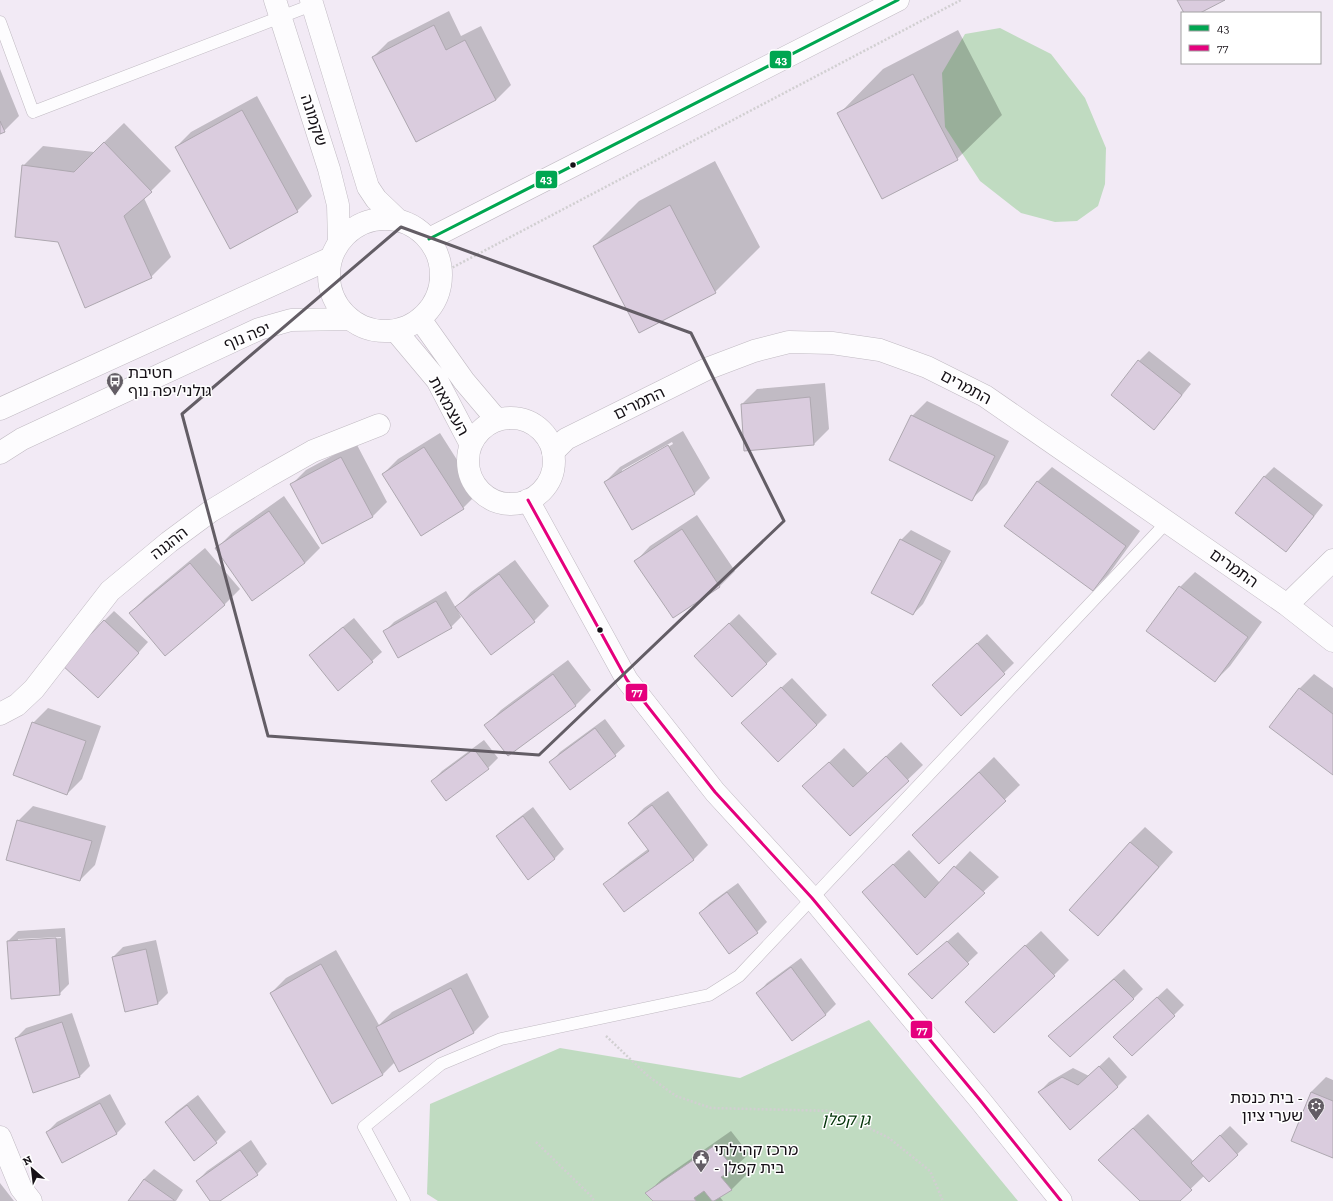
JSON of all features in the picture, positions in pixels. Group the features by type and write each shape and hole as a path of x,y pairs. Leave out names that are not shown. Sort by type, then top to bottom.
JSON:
{"street":[{"path":"429,239 898,0"},
{"name":"שקמונה","path":"312,3 368,187 376,199 398,220"},
{"name":"שקמונה","path":"278,9 330,168 338,204 335,251"},
{"path":"381,218 398,220 415,227 429,239 439,255 442,272 440,290 432,306 420,319 408,326 395,330 380,331 366,328 349,318 335,299 330,286 329,272 335,251 350,230 365,222 381,218"},
{"path":"0,409 335,251"},
{"name":"יפה נוף","path":"0,453 22,439 259,329 291,320 349,318"},
{"name":"העצמאות","path":"420,319 464,381 497,420"},
{"name":"העצמאות","path":"395,330 437,380 471,445"},
{"name":"התמרים","path":"553,452 566,439 709,368 754,351 789,342 832,343 880,350 927,367 985,396 1287,605 1333,641"},
{"path":"512,418 526,420 538,427 548,438 553,452 553,466 549,480 541,492 528,500 514,504 500,502 487,496 476,487 470,474 468,459 471,445 477,434 486,426 497,420 512,418"},
{"name":"ההגנה","path":"0,714 17,705 34,689 110,591 168,542 211,511 273,473 313,451 379,425"},
{"path":"528,500 627,680 715,792 812,898 980,1100 1061,1201"},
{"path":"1287,605 1333,560"},
{"path":"0,1137 21,1188 31,1201"}],"lane":[{"path":"0,22 33,112 278,9 312,3"},
{"path":"404,1201 364,1127 441,1064 501,1039 709,995 739,976 1167,522"}],"path":[{"path":"442,272 961,0"},
{"path":"590,1020 648,1076 676,1096 711,1108 834,1111 889,1138 930,1172 943,1201"},
{"path":"536,1142 592,1197 594,1201"}],"highlighted area":[{"path":"401,227 691,333 784,521 539,755 268,736 182,414"}],"green space":[{"path":"1000,28 1051,54 1085,98 1106,148 1105,184 1098,206 1077,221 1055,222 1021,213 980,181 945,127 942,73 965,34"},
{"name":"גן קפלן","path":"869,1020 1018,1201 438,1201 427,1194 430,1104 560,1048 740,1078"}],"building":[{"path":"1177,0 1225,0 1202,12 1183,12"},
{"path":"434,25 446,50 465,40 496,100 416,142 372,57"},
{"path":"913,74 958,160 882,199 837,113"},
{"path":"242,110 298,212 230,249 175,147"},
{"path":"0,121 5,132 0,134"},
{"path":"104,142 152,192 124,216 152,278 85,308 58,242 15,237 22,165 74,172"},
{"path":"670,205 716,293 639,333 593,246"},
{"path":"1138,360 1182,395 1154,430 1111,395"},
{"path":"810,397 814,445 744,451 741,404"},
{"path":"911,415 995,456 972,501 889,460"},
{"path":"668,445 695,494 632,530 604,482"},
{"path":"424,447 464,509 421,536 382,474"},
{"path":"341,457 373,517 322,544 290,484"},
{"path":"1264,476 1314,516 1286,552 1235,513"},
{"path":"1037,481 1126,546 1093,591 1004,526"},
{"path":"269,511 305,563 252,601 215,548"},
{"path":"682,529 720,587 673,618 634,561"},
{"path":"900,539 942,561 913,615 871,593"},
{"path":"190,563 225,605 165,656 129,613"},
{"path":"499,574 535,622 491,655 455,607"},
{"path":"1179,586 1248,637 1215,682 1146,631"},
{"path":"436,601 452,628 398,658 383,631"},
{"path":"104,620 139,653 98,698 62,665"},
{"path":"729,623 767,664 732,697 694,656"},
{"path":"343,627 373,662 338,691 309,655"},
{"path":"977,643 1005,674 961,716 932,685"},
{"path":"553,674 576,706 508,756 484,725"},
{"path":"781,687 817,725 778,762 741,723"},
{"path":"1299,688 1333,714 1333,775 1269,727"},
{"path":"32,722 86,741 67,795 13,775"},
{"path":"595,728 616,756 570,790 549,762"},
{"path":"474,749 489,769 446,801 431,781"},
{"path":"886,756 909,781 850,836 802,786 829,762 853,787"},
{"path":"979,772 1006,801 939,864 912,835"},
{"path":"652,805 694,860 624,912 603,884 649,851 628,823"},
{"path":"523,816 555,859 528,880 496,836"},
{"path":"17,820 92,841 80,881 6,860"},
{"path":"1130,842 1159,867 1098,936 1069,910"},
{"path":"893,864 925,898 954,866 985,893 917,955 862,892"},
{"path":"727,892 758,933 729,954 699,913"},
{"path":"56,938 60,995 11,999 7,941"},
{"path":"947,941 969,964 932,999 908,974"},
{"path":"1025,945 1055,976 994,1033 965,1002"},
{"path":"146,949 158,1004 125,1012 112,957"},
{"path":"321,964 383,1075 332,1104 270,993"},
{"path":"791,967 826,1015 792,1041 756,993"},
{"path":"1114,979 1134,999 1070,1057 1048,1036"},
{"path":"451,988 474,1033 399,1072 376,1027"},
{"path":"1157,997 1175,1016 1132,1056 1113,1037"},
{"path":"62,1022 80,1077 33,1093 15,1038"},
{"path":"1099,1066 1118,1087 1070,1130 1038,1092 1062,1077 1078,1085"},
{"name":"בית כנסת - שערי ציון","path":"1311,1092 1333,1101 1333,1158 1291,1141"},
{"path":"100,1103 117,1134 62,1163 46,1132"},
{"path":"187,1105 217,1143 194,1161 165,1122"},
{"path":"1133,1128 1192,1190 1180,1201 1140,1201 1098,1160"},
{"path":"1220,1135 1238,1155 1209,1182 1191,1163"},
{"name":"מרכז קהילתי - בית קפלן","path":"715,1145 734,1169 721,1177 732,1190 714,1201 712,1201 704,1191 694,1198 696,1201 653,1201 645,1193"},
{"path":"240,1150 258,1175 220,1201 210,1201 196,1181"},
{"path":"144,1179 174,1200 174,1201 128,1201"}],"transit line":[{"name":"43","path":"429,239 898,0"},
{"name":"77","path":"528,500 627,680 715,792 812,898 980,1100 1061,1201"}],"place":[{"name":"חטיבת גולני/יפה נוף","path":"115,396"},
{"name":"בית כנסת - שערי ציון","path":"1316,1121"},
{"name":"מרכז קהילתי - בית קפלן","path":"701,1173"}]}
